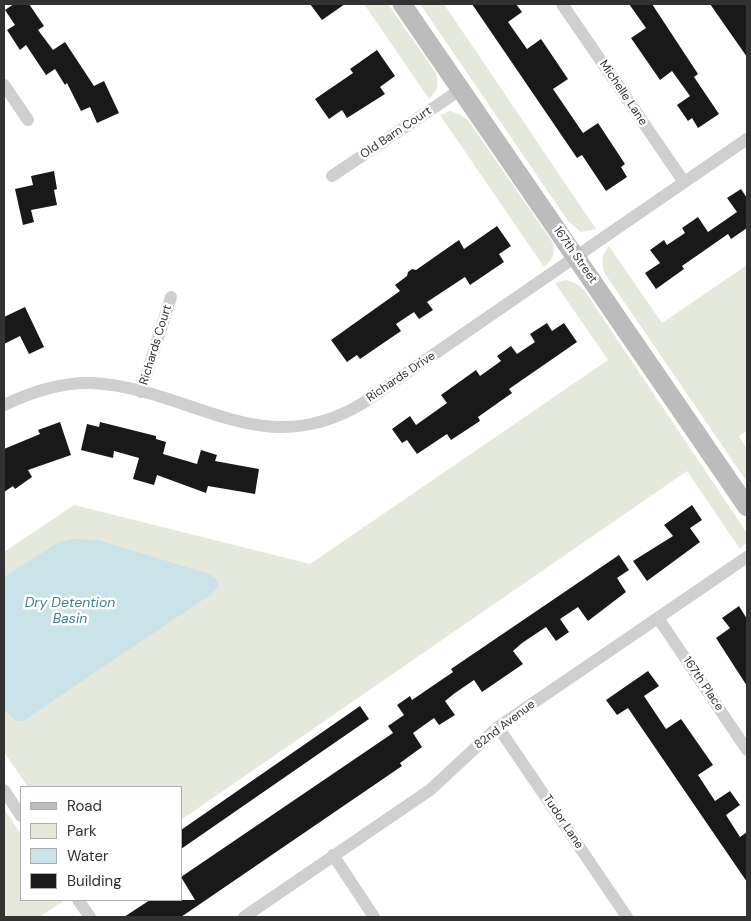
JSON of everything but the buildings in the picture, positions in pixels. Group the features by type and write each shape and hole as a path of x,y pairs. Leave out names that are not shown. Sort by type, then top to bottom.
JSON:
{"street":[{"name":"167th Street","path":"402,4 577,256 747,507"},
{"name":"Michelle Lane","path":"562,4 684,182"},
{"path":"4,85 28,120"},
{"name":"Old Barn Court","path":"332,176 460,90"},
{"name":"Richards Drive","path":"4,406 26,395 66,385 90,383 118,386 259,426 299,427 317,424 350,411 363,403 747,139"},
{"name":"Richards Court","path":"141,392 171,297"},
{"name":"82nd Avenue","path":"244,917 430,790 498,727 747,557"},
{"name":"167th Place","path":"658,618 747,750"},
{"name":"Tudor Lane","path":"498,727 627,917"},
{"path":"4,790 20,814"},
{"path":"333,855 374,917"},
{"path":"79,901 90,917"}],"green space":[{"path":"364,4 388,4 436,73 437,87 429,99"},
{"path":"420,4 444,4 596,229 581,232 568,221"},
{"path":"450,111 468,120 553,243 553,256 544,267 440,115"},
{"path":"609,246 662,323 747,265 747,431 739,436 747,449 747,482 605,274 602,259"},
{"path":"566,280 575,283 584,290 747,533 747,542 740,549 687,471 182,819 182,786 27,786 4,752 4,552 74,505 310,564 608,360 555,283"},
{"path":"4,809 20,833 20,901 63,901 39,917 4,917"}],"water":[{"name":"Dry Detention Basin","path":"73,539 98,540 209,574 216,579 219,586 210,595 23,721 16,721 4,710 4,577 59,542"}]}
